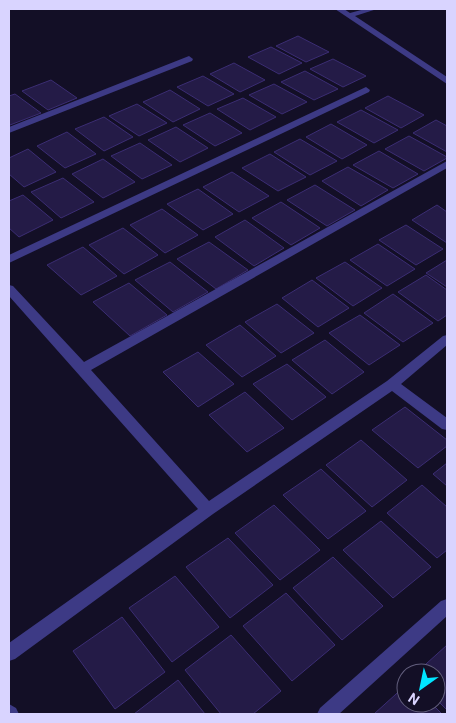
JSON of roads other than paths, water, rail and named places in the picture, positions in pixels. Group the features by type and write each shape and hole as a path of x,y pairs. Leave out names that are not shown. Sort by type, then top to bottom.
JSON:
{"street":[{"path":"339,9 447,81"},
{"path":"349,16 372,9"},
{"path":"9,130 189,59"},
{"path":"9,260 366,90"},
{"path":"83,369 447,164"},
{"path":"9,289 208,510"},
{"path":"9,653 208,510 392,384 447,339"},
{"path":"392,384 447,425"},
{"path":"326,714 447,606"}]}
